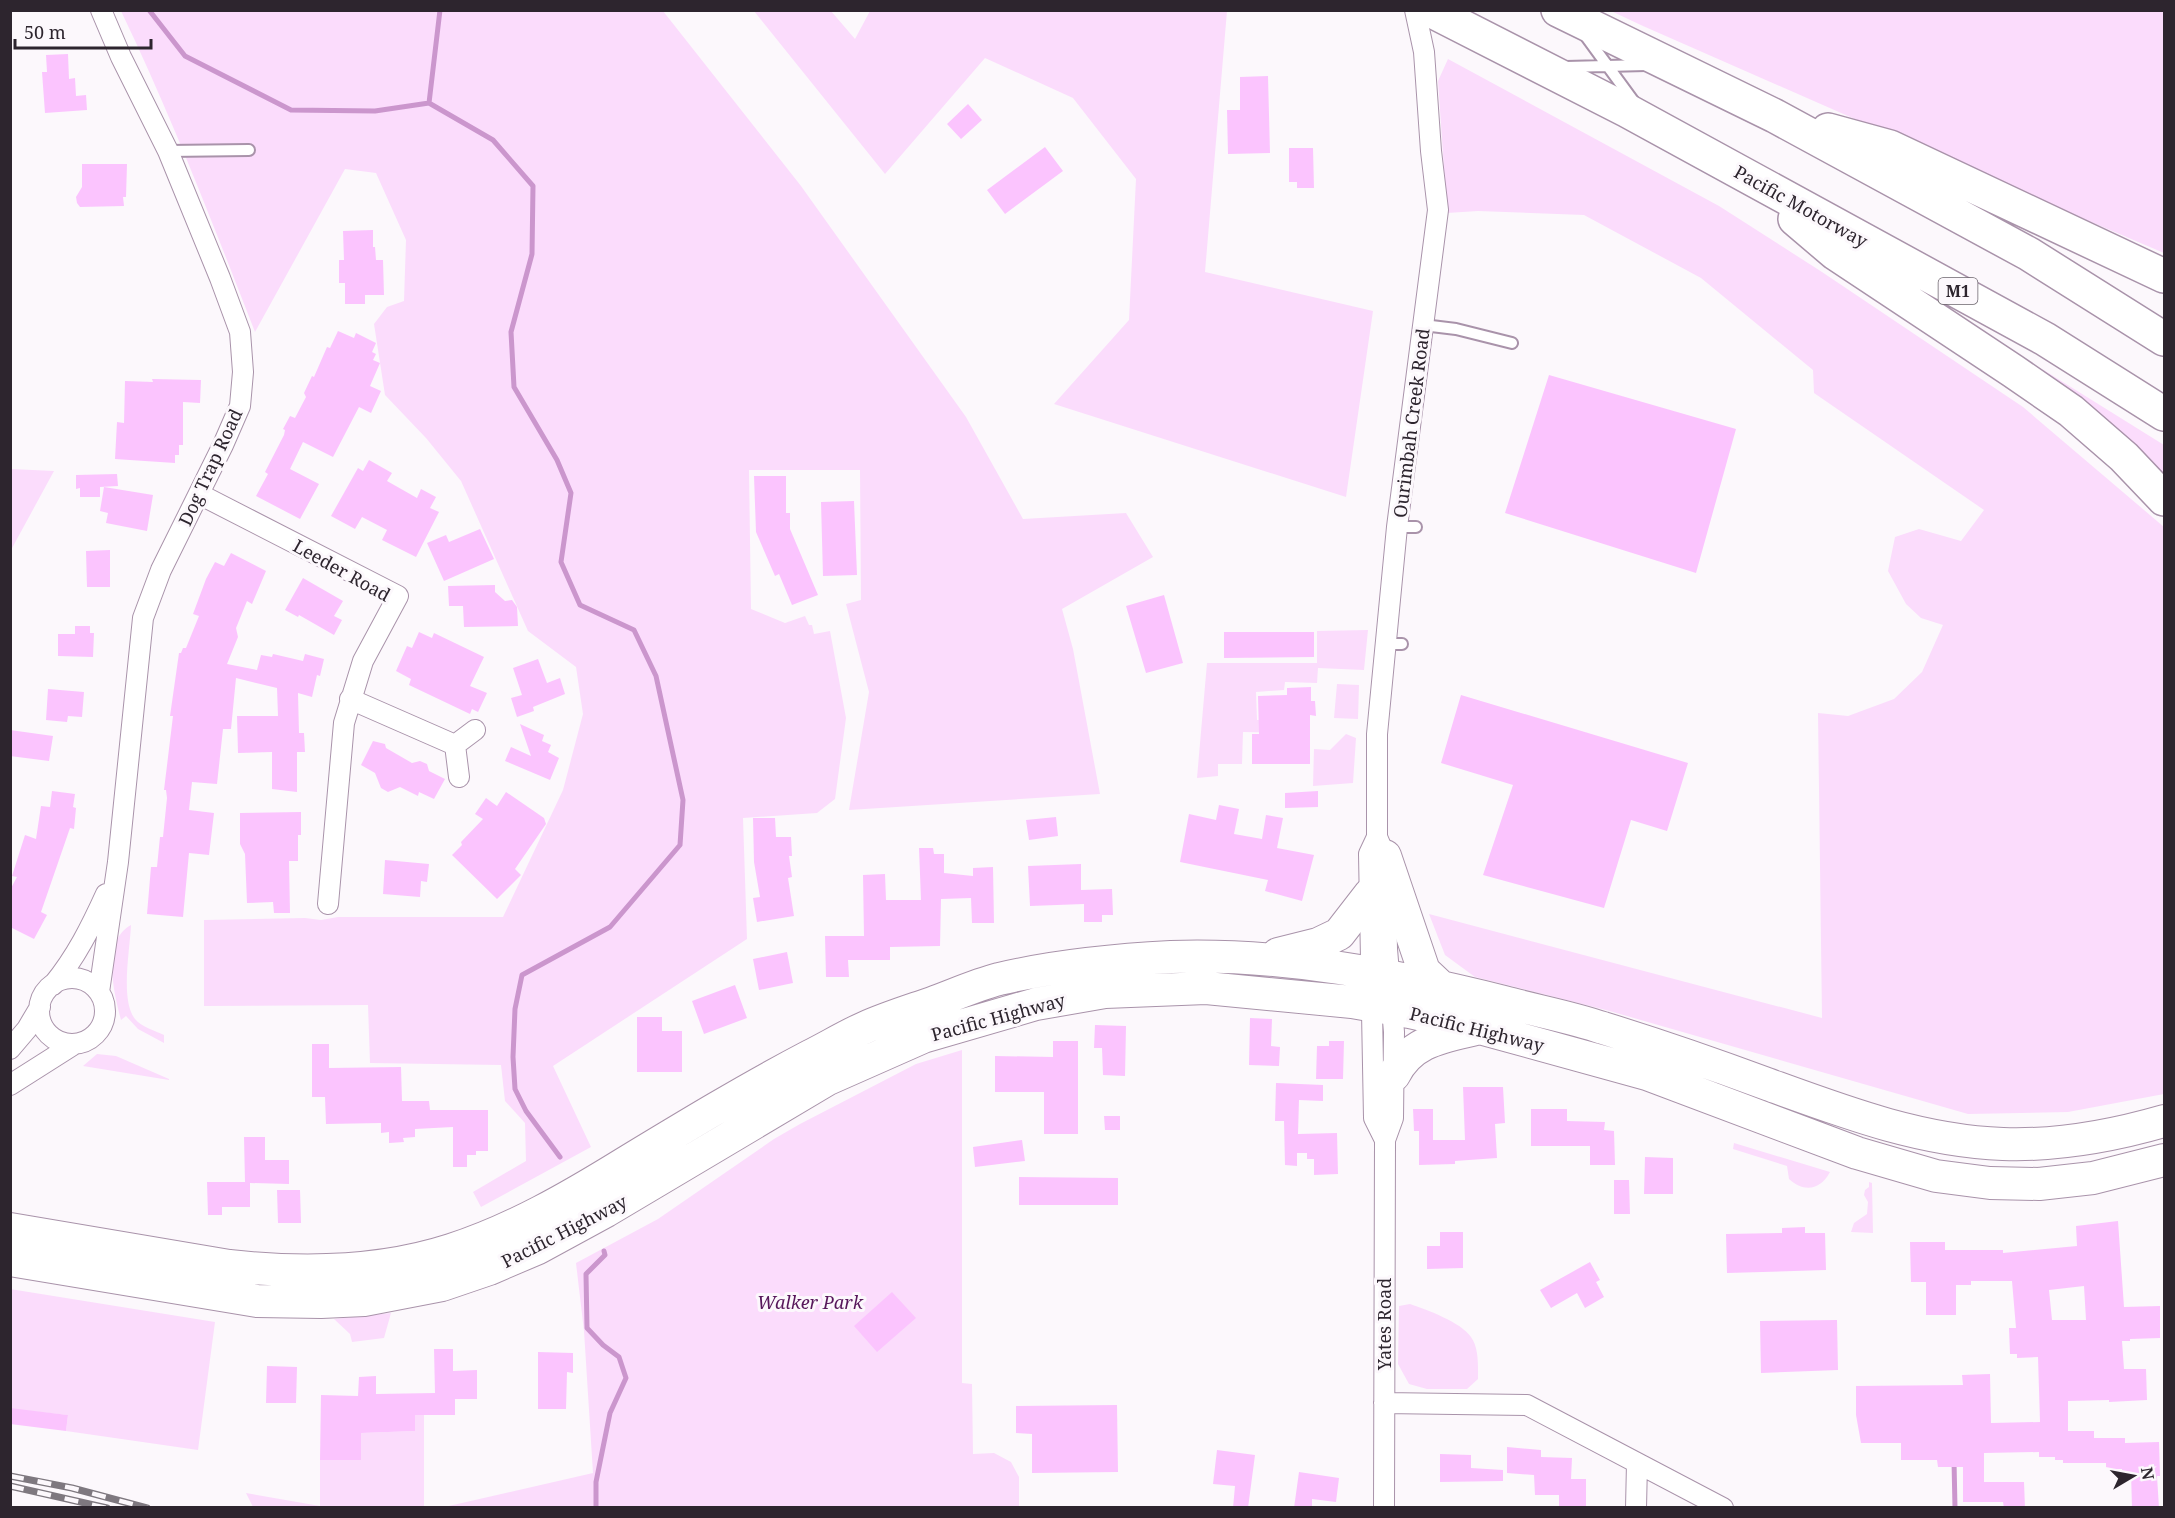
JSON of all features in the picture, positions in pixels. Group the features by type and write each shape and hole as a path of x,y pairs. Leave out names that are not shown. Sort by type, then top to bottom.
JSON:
{"highway":[{"name":"Pacific Motorway","path":"1430,10 1648,122 2045,339 2164,414"},
{"path":"1565,14 1775,116 2029,254 2164,339"},
{"path":"1775,116 1890,147 2164,276"},
{"path":"1746,177 1835,253 2071,411 2124,457 2164,499"}],"main road":[{"path":"1381,846 1424,971 1441,987"},
{"path":"1254,960 1318,944 1339,934 1370,894"},
{"name":"Pacific Highway","path":"10,1229 260,1269 359,1268 416,1259 483,1239 561,1202 743,1091 854,1033 999,979 1084,964 1173,957 1254,960 1380,974 1441,987 1596,1026 1859,1117 1936,1137 2001,1144 2065,1142 2098,1138 2164,1121"},
{"name":"Pacific Highway","path":"10,1260 257,1301 364,1300 442,1285 489,1269 538,1248 606,1211 828,1079 923,1036 1036,1004 1105,992 1206,988 1382,1007 1480,1028 1647,1074 1857,1153 1935,1176 1990,1183 2039,1184 2093,1178 2164,1161"},
{"path":"1394,1075 1400,1063 1416,1049 1436,1039 1480,1028"}],"street":[{"name":"Dog Trap Road","path":"99,992 117,873 143,618 161,570 240,406 243,372 242,340 208,247 168,151 121,57 101,10"},
{"name":"Ourimbah Creek Road","path":"1380,974 1381,846 1377,734 1394,644 1423,325 1438,210 1424,52 1415,10"},
{"name":"Leeder Road","path":"199,494 398,596 363,662 344,723 328,904"},
{"path":"350,699 455,746"},
{"path":"455,746 475,730"},
{"path":"455,746 459,777"},
{"name":"Ourimbah Creek Road","path":"1381,846 1369,854 1370,894 1382,1007"},
{"name":"Dog Trap Road","path":"52,986 87,937 117,873"},
{"path":"71,978 92,984 99,992 105,1010 100,1029 93,1037 84,1043 73,1045 62,1043 45,1029 40,1019 40,1007 42,999 52,986 71,978"},
{"path":"10,1049 27,1029 40,1007"},
{"name":"Yates Road","path":"1382,1007 1394,1032 1393,1118 1385,1140 1384,1508"},
{"name":"Yates Road","path":"1382,1007 1374,1118 1385,1140"},
{"path":"10,1085 73,1045"},
{"path":"1384,1403 1527,1405 1723,1508"},
{"path":"1636,1508 1637,1463"}],"lane":[{"path":"1565,14 1608,66 1648,122"},
{"path":"1546,68 1668,64"},
{"path":"168,151 249,150"},
{"path":"1423,325 1456,329 1512,344"}],"green space":[{"path":"121,11 663,11 801,186 966,417 1023,519 1126,513 1153,557 1062,609 1073,649 1100,794 849,810 869,692 846,604 861,600 860,470 749,470 751,609 785,623 805,616 809,625 812,625 814,634 830,631 846,718 835,799 817,813 743,818 747,939 553,1066 591,1147 481,1207 473,1192 526,1161 525,1123 505,1101 501,1065 370,1063 368,1005 204,1006 204,920 503,917 563,790 583,714 576,667 528,631 461,481 426,438 385,395 374,324 387,307 404,301 406,240 376,173 345,169 255,332 174,130"},
{"path":"754,11 831,11 855,39 870,11 1227,11 1205,272 1373,311 1346,497 1054,404 1129,320 1136,179 1073,98 985,58 885,174"},
{"path":"1611,11 2164,11 2164,253 2014,189"},
{"path":"1448,59 1719,206 1822,272 2023,407 2164,527 2164,1094 2068,1112 1968,1114 1606,1010 1475,977 1445,955 1429,914 1822,1018 1818,713 1848,716 1894,699 1922,672 1943,625 1921,618 1906,604 1888,571 1895,537 1919,529 1961,541 1984,510 1814,393 1813,370 1701,278 1584,215 1478,211 1447,213 1438,81"},
{"path":"2042,369 2164,445 2164,478"},
{"path":"10,469 54,471 11,550"},
{"path":"1368,630 1364,670 1318,668 1317,683 1285,682 1284,690 1256,692 1257,720 1295,718 1294,733 1243,732 1242,764 1218,764 1218,776 1197,778 1207,663 1317,663 1317,631"},
{"path":"1337,684 1359,685 1358,719 1334,718"},
{"path":"1346,734 1356,738 1353,783 1313,786 1314,749 1330,750"},
{"path":"131,925 127,988 130,1011 141,1024 164,1035 164,1043 138,1029 126,1016 121,1020 113,983 113,955 122,933"},
{"name":"Walker Park","path":"962,1050 962,1383 972,1384 973,1454 994,1453 1011,1462 1019,1477 1019,1507 440,1508 593,1473 584,1331 576,1263 658,1219 774,1139 800,1124 916,1064"},
{"path":"97,1054 116,1056 169,1080 83,1066"},
{"path":"1734,1143 1830,1172 1821,1183 1805,1188 1789,1179 1787,1166 1733,1149"},
{"path":"1869,1182 1872,1183 1873,1233 1851,1232 1854,1223 1867,1214 1868,1202 1864,1195"},
{"path":"10,1289 215,1322 198,1450 66,1431 68,1415 11,1409"},
{"path":"1410,1304 1460,1326 1474,1341 1477,1352 1478,1379 1467,1389 1427,1389 1409,1384 1398,1364 1399,1306"},
{"path":"391,1313 384,1338 352,1342 350,1334 334,1319"},
{"path":"415,1401 424,1401 424,1507 253,1507 246,1493 320,1506 320,1460 361,1460 361,1433 415,1431"}],"building":[{"path":"68,54 69,79 75,78 76,96 86,95 87,110 45,113 42,72 47,72 46,55"},
{"path":"1268,76 1270,153 1228,154 1227,110 1240,110 1240,77"},
{"path":"968,104 982,120 961,139 947,124"},
{"path":"1045,147 1063,171 1005,214 987,190"},
{"path":"1289,148 1313,148 1314,188 1297,188 1297,182 1289,182"},
{"path":"82,164 127,164 124,206 80,207 76,197 82,187"},
{"path":"373,230 376,260 383,260 384,295 365,295 365,304 345,304 345,283 339,283 339,260 344,260 343,231"},
{"path":"338,331 354,338 356,333 376,343 372,352 376,354 373,360 380,363 370,386 381,391 371,413 359,407 333,457 303,442 290,469 319,484 300,519 256,496 268,474 265,472 284,435 285,430 283,429 290,416 295,418 306,397 304,393 312,376 314,377 327,347 330,348"},
{"path":"1549,375 1736,429 1696,573 1505,513"},
{"path":"152,379 201,380 200,403 183,402 183,445 179,445 179,455 175,455 175,463 115,459 117,422 124,423 125,381 153,382"},
{"path":"369,460 392,473 387,481 417,498 421,489 436,497 430,508 439,512 416,557 382,540 387,530 362,517 355,529 331,516 358,468 363,471"},
{"path":"117,474 118,486 100,487 100,497 80,497 80,488 76,489 76,475"},
{"path":"754,476 786,476 786,513 790,513 790,529 818,595 792,605 779,574 775,576 756,532"},
{"path":"104,487 153,495 147,531 106,523 108,513 100,511"},
{"path":"854,501 857,575 823,576 821,502"},
{"path":"480,529 494,559 444,581 427,543 446,535 449,542"},
{"path":"110,550 110,587 87,587 86,551"},
{"path":"231,553 266,571 252,604 247,601 236,628 238,637 227,664 257,670 261,655 272,657 273,654 303,661 305,654 324,659 320,676 317,675 312,697 298,693 299,733 304,733 305,752 297,752 297,792 272,789 272,752 238,753 237,716 278,716 277,688 236,678 231,729 223,729 217,784 192,782 189,810 214,813 209,855 189,853 183,917 147,914 151,867 157,867 160,837 163,837 167,798 166,790 164,790 173,716 170,716 179,653 186,648 199,616 193,614 206,579 215,562 224,566"},
{"path":"303,578 343,601 334,616 342,620 334,635 299,615 298,617 285,610"},
{"path":"495,585 495,592 505,601 512,600 517,607 518,626 464,627 463,606 449,606 448,586"},
{"path":"1164,595 1183,663 1146,673 1126,606"},
{"path":"75,626 90,626 90,633 94,633 93,657 58,656 58,634 75,634"},
{"path":"419,632 432,638 434,633 484,657 470,686 487,693 478,712 472,709 470,714 409,685 411,679 396,671 407,646 412,648"},
{"path":"1224,632 1314,632 1314,657 1224,658"},
{"path":"538,659 547,683 560,678 565,694 533,707 534,711 517,717 511,698 522,695 513,668"},
{"path":"1311,687 1311,701 1315,701 1316,716 1310,715 1310,764 1252,764 1252,734 1259,734 1258,696 1287,695 1287,688"},
{"path":"48,689 84,692 82,717 68,716 67,722 46,720"},
{"path":"1461,695 1688,763 1667,831 1631,820 1604,908 1483,875 1513,785 1441,763"},
{"path":"520,724 544,735 542,741 551,745 548,752 559,758 550,780 505,761 511,747 531,756"},
{"path":"10,730 53,736 49,761 10,756"},
{"path":"373,741 385,744 386,748 412,763 420,761 427,764 429,771 445,779 434,799 419,792 418,796 400,787 388,792 381,788 375,773 361,765"},
{"path":"52,791 75,794 74,829 70,828 41,912 47,915 34,939 10,927 10,890 17,877 12,876 25,835 36,839 41,806 50,807"},
{"path":"1318,791 1318,807 1285,808 1285,793"},
{"path":"506,792 544,818 546,824 515,869 521,875 497,899 452,855 483,819 475,814 486,798 497,806"},
{"path":"1219,805 1239,809 1234,834 1262,839 1266,815 1283,818 1277,848 1314,855 1302,901 1265,891 1268,880 1180,862 1189,814 1216,820"},
{"path":"301,812 298,861 289,861 290,913 274,913 273,902 247,903 245,854 240,844 240,813"},
{"path":"1056,817 1058,836 1029,840 1026,820"},
{"path":"753,818 775,818 776,837 791,837 792,856 789,856 792,877 788,878 794,916 757,922 753,898 760,897 754,862"},
{"path":"919,848 933,848 934,854 944,854 944,873 973,876 973,868 993,867 994,923 972,923 971,898 941,899 940,946 890,947 890,960 848,960 849,977 826,977 825,936 864,936 863,875 885,874 886,900 921,900"},
{"path":"385,860 429,864 427,882 421,881 420,897 383,894"},
{"path":"1081,864 1081,890 1112,889 1113,915 1102,915 1102,922 1084,922 1084,904 1030,906 1028,866"},
{"path":"787,952 793,983 759,990 753,959"},
{"path":"735,985 747,1018 704,1034 692,1001"},
{"path":"637,1017 662,1017 662,1031 682,1031 682,1072 637,1072"},
{"path":"1250,1018 1272,1019 1271,1046 1280,1047 1279,1066 1249,1065"},
{"path":"1095,1025 1126,1026 1125,1076 1103,1075 1102,1048 1094,1048"},
{"path":"1053,1041 1078,1041 1078,1134 1044,1134 1044,1092 995,1092 995,1056 1053,1057"},
{"path":"1329,1041 1344,1041 1343,1079 1316,1079 1317,1046 1329,1046"},
{"path":"312,1044 329,1044 329,1068 401,1067 402,1101 429,1101 430,1110 488,1110 488,1151 476,1151 476,1155 467,1155 467,1167 453,1167 453,1127 415,1129 415,1137 403,1138 404,1142 389,1143 389,1132 381,1133 381,1123 326,1124 325,1097 312,1097"},
{"path":"1276,1083 1323,1085 1323,1101 1299,1100 1298,1134 1337,1133 1338,1174 1314,1175 1314,1159 1307,1159 1307,1153 1297,1153 1297,1166 1285,1165 1284,1121 1275,1121"},
{"path":"1463,1087 1503,1087 1505,1123 1495,1124 1497,1158 1455,1161 1455,1164 1419,1165 1419,1131 1414,1131 1413,1109 1433,1109 1433,1140 1465,1140"},
{"path":"1531,1109 1567,1109 1567,1121 1605,1122 1604,1130 1614,1131 1615,1165 1590,1165 1590,1146 1531,1146"},
{"path":"1104,1116 1120,1116 1120,1130 1105,1130"},
{"path":"244,1137 265,1137 265,1160 289,1160 289,1184 250,1183 250,1207 222,1207 222,1215 208,1215 207,1182 245,1182"},
{"path":"1022,1140 1025,1161 975,1167 973,1147"},
{"path":"1645,1157 1673,1158 1673,1194 1644,1194"},
{"path":"1019,1177 1118,1178 1118,1205 1019,1205"},
{"path":"1614,1180 1629,1180 1630,1214 1614,1214"},
{"path":"277,1190 300,1190 301,1223 278,1223"},
{"path":"2118,1221 2124,1307 2160,1306 2160,1338 2122,1341 2124,1369 2146,1369 2147,1400 2068,1401 2068,1431 2094,1431 2094,1438 2125,1438 2125,1443 2159,1442 2160,1476 2157,1476 2159,1508 2132,1508 2131,1472 2122,1473 2122,1469 2106,1469 2106,1463 2063,1463 2063,1460 2055,1460 2055,1457 2039,1457 2039,1452 1984,1453 1984,1482 2024,1482 2025,1508 2004,1508 2003,1502 1963,1502 1963,1467 1938,1467 1937,1460 1901,1460 1901,1443 1861,1443 1856,1415 1856,1386 1963,1385 1962,1375 1990,1374 1991,1423 2040,1422 2038,1357 2017,1358 2017,1354 2010,1354 2009,1328 2016,1328 2012,1281 1971,1281 1971,1285 1956,1285 1956,1315 1926,1315 1926,1282 1911,1282 1910,1242 1945,1242 1945,1250 2003,1250 2003,1253 2077,1246 2076,1226","holes":["2084,1286 2086,1320 2052,1320 2049,1290"]},
{"path":"1805,1227 1805,1233 1825,1233 1826,1270 1727,1273 1726,1234 1782,1233 1782,1228"},
{"path":"1440,1232 1463,1232 1463,1268 1427,1269 1427,1246 1440,1246"},
{"path":"1590,1262 1600,1280 1596,1282 1604,1297 1585,1308 1577,1293 1551,1308 1540,1290"},
{"path":"892,1292 916,1318 877,1352 854,1326"},
{"path":"1837,1320 1838,1370 1761,1373 1760,1321"},
{"path":"434,1349 453,1349 453,1371 477,1370 477,1399 455,1399 455,1415 415,1415 415,1431 361,1433 361,1460 320,1460 321,1395 358,1396 359,1377 376,1376 376,1394 435,1393"},
{"path":"538,1352 573,1353 573,1373 567,1372 566,1409 538,1409"},
{"path":"267,1366 297,1367 296,1403 266,1403"},
{"path":"1117,1405 1118,1472 1032,1473 1032,1434 1016,1433 1016,1406"},
{"path":"10,1408 68,1415 66,1431 10,1424"},
{"path":"1507,1447 1541,1450 1541,1457 1572,1458 1571,1479 1586,1479 1586,1508 1559,1508 1559,1495 1535,1495 1534,1475 1507,1473"},
{"path":"1217,1450 1255,1455 1248,1508 1233,1508 1235,1486 1213,1484"},
{"path":"1440,1454 1471,1455 1471,1468 1503,1470 1503,1481 1440,1482"},
{"path":"1299,1472 1339,1478 1336,1502 1312,1499 1312,1508 1294,1508"}],"waterway":[{"path":"149,10 185,56 291,110 375,111 429,103 493,140 533,186 532,254 511,332 514,387 557,460 571,493 561,562 580,605 634,630 656,676 683,800 680,845 610,927 522,975 515,1009 513,1057 515,1089 526,1111 560,1157"},
{"path":"429,103 440,10"},
{"path":"596,1508 596,1482 610,1413 626,1378 619,1357 603,1345 587,1328 586,1274 605,1255 604,1251"},
{"path":"1954,1461 1955,1508"}],"railway":[{"path":"10,1476 72,1488 147,1508"},
{"path":"10,1486 107,1508"}]}
